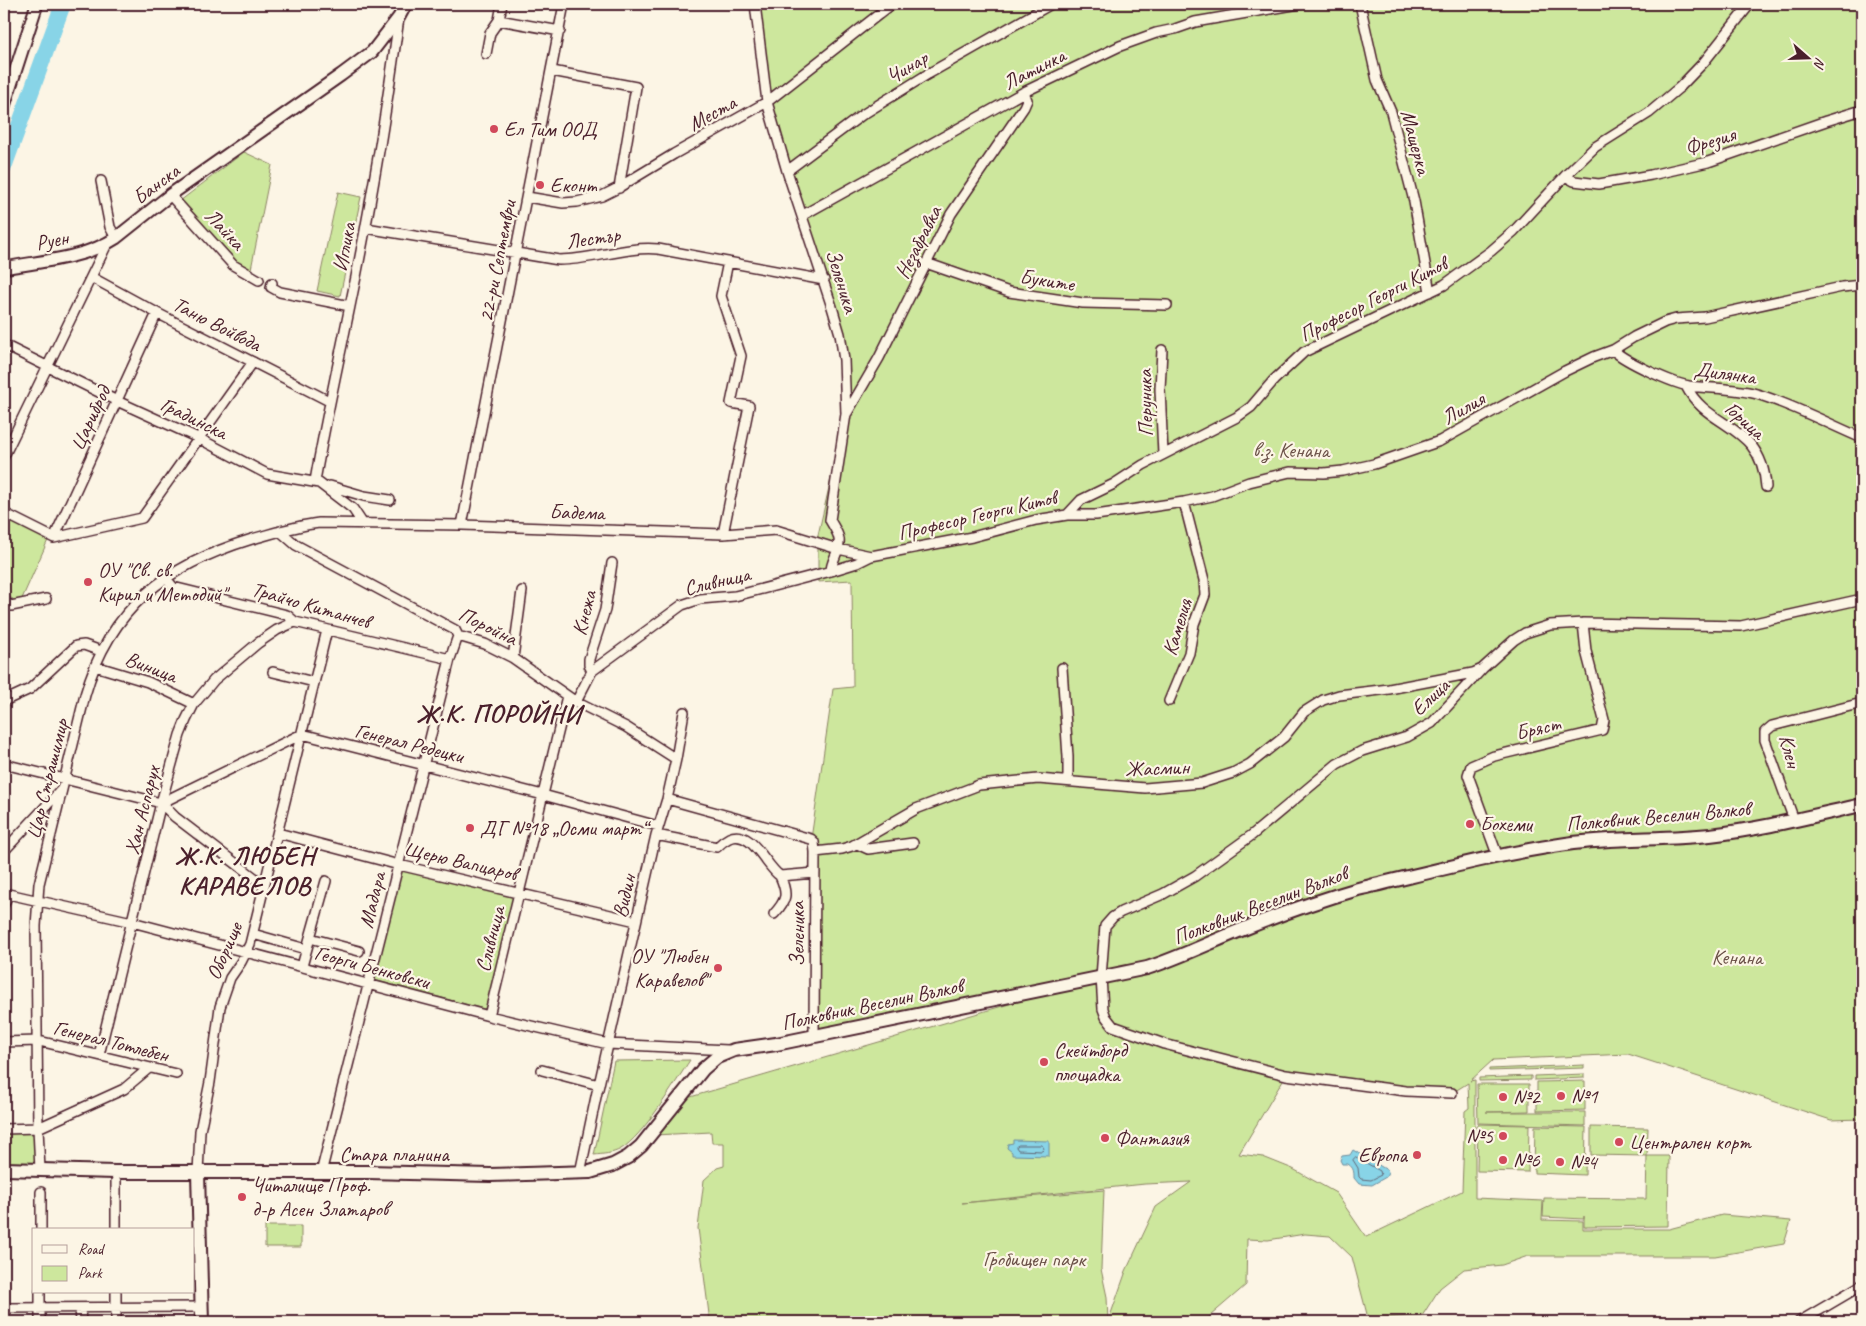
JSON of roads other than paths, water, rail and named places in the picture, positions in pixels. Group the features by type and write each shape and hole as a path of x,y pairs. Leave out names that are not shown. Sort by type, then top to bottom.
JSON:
{"main road":[{"name":"Полковник Веселин Вълков","path":"734,1050 776,1044 1147,968 1176,958 1254,925 1332,897 1358,889 1498,857 1584,841 1708,835 1752,829 1862,805"},
{"name":"Стара планина","path":"4,1169 198,1173 368,1172 490,1175 580,1173 613,1165 628,1157 651,1134 703,1069 717,1057 734,1050"},
{"path":"198,1173 202,1322"}],"street":[{"path":"4,106 37,4"},
{"name":"Банска","path":"4,456 91,277 111,241 170,195 364,58 380,43 399,18 406,4"},
{"path":"486,54 490,33 498,20 502,4"},
{"name":"22-ри Септември","path":"462,525 564,4"},
{"name":"Зеленика","path":"755,4 767,102 787,171 824,280 840,334 844,360 846,414 830,520 839,539 838,550"},
{"name":"Места","path":"527,197 563,203 577,202 602,196 619,188 674,154 767,102 892,4"},
{"name":"Чинар","path":"787,171 862,115 928,74 1051,4"},
{"name":"Латинка","path":"803,215 1024,92 1120,46 1195,22 1299,4"},
{"name":"Мащерка","path":"1360,4 1377,80 1391,112 1410,184 1430,292"},
{"name":"Професор Георги Китов","path":"870,556 972,537 1036,520 1067,516 1081,500 1114,484 1143,465 1244,412 1292,362 1315,345 1395,310 1444,285 1470,268 1529,215 1595,147 1649,113 1680,87 1704,62 1750,4"},
{"name":"Иглика","path":"317,482 329,401 366,228 388,106 399,18"},
{"path":"498,20 560,31"},
{"path":"552,71 636,87 619,188"},
{"name":"Незабравка","path":"846,414 879,358 951,214 1024,107 1027,100 1024,92"},
{"name":"Фрезия","path":"1565,176 1574,181 1599,184 1708,162 1826,120 1862,110"},
{"path":"101,181 111,241"},
{"name":"Лайка","path":"170,195 233,265 258,280"},
{"name":"Лестър","path":"366,228 559,260 576,260 647,248 824,280"},
{"name":"Руен","path":"4,268 66,257 111,241"},
{"path":"723,534 749,406 731,403 741,356 721,296 728,262"},
{"name":"Буките","path":"926,263 1009,292 1083,303 1167,305"},
{"name":"Таню Войвода","path":"91,277 157,314 329,401"},
{"path":"272,283 271,286 280,292 350,306"},
{"name":"Лилия","path":"1067,516 1096,515 1184,502 1212,496 1274,474 1290,472 1343,472 1374,464 1421,449 1466,428 1565,371 1594,356 1613,350 1647,330 1676,319 1705,317 1842,287 1862,285"},
{"name":"Цариброд","path":"54,538 157,314"},
{"name":"Градинска","path":"4,345 116,401 198,438 267,474 317,482 354,509 362,524"},
{"name":"Перуника","path":"1162,350 1160,389 1164,454"},
{"name":"Дилянка","path":"1613,350 1625,359 1686,386 1741,390 1762,396 1862,438"},
{"path":"4,513 54,538 142,518 253,362"},
{"name":"Горица","path":"1686,386 1699,403 1750,443 1762,464 1766,488"},
{"path":"317,482 364,496 390,500"},
{"name":"Камелия","path":"1169,701 1189,652 1194,624 1205,595 1204,580 1184,502"},
{"name":"Бадема","path":"280,531 296,526 319,523 462,525 723,534 776,530 838,550 870,556"},
{"name":"Цар Страшимир","path":"40,1170 36,926 38,884 65,784 84,700 95,666 106,642 122,619 147,592 166,578 191,563 236,544 280,531"},
{"name":"Поройна","path":"280,531 296,545 454,630 458,636 485,644 513,658 576,702 626,728 676,758"},
{"path":"831,571 831,563 838,550"},
{"name":"Сливница","path":"576,702 592,671 682,605 700,599 735,596 831,571 857,563 870,556"},
{"name":"Кнежа","path":"592,671 589,665 589,658 605,610 612,563"},
{"name":"Трайчо Китанчев","path":"166,578 173,588 287,614 295,622 450,659"},
{"path":"513,658 522,591"},
{"path":"4,602 11,606 46,599"},
{"name":"Елица","path":"1452,1092 1406,1091 1286,1075 1164,1044 1127,1032 1110,1022 1103,1009 1101,977 1105,926 1113,917 1163,894 1195,876 1252,836 1337,764 1362,751 1407,737 1432,723 1483,668 1514,640 1525,633 1550,625 1583,623 1741,626 1862,599"},
{"name":"Хан Аспарух","path":"99,1055 161,803 180,735 194,704 214,680 258,643 276,630 295,622"},
{"name":"Бряст","path":"1498,857 1468,775 1469,769 1473,764 1494,756 1602,730 1604,720 1586,651 1583,623"},
{"name":"Оборище","path":"198,1173 200,1131 210,1082 220,1007 227,983 241,962 253,934 327,630"},
{"name":"Мадара","path":"321,1173 450,659 458,636"},
{"path":"4,701 30,689 76,646 84,645 98,650"},
{"name":"Виница","path":"95,666 148,682 194,704"},
{"path":"1062,668 1068,780"},
{"name":"Жасмин","path":"815,852 842,849 857,844 929,803 979,786 1038,778 1118,787 1145,788 1202,783 1233,773 1250,764 1284,737 1304,712 1323,700 1338,695 1389,689 1473,673 1483,668"},
{"path":"273,672 314,682"},
{"name":"Сливница","path":"489,1016 567,696"},
{"name":"Клен","path":"1794,820 1765,740 1765,732 1772,726 1862,702"},
{"name":"Видин","path":"580,1173 657,830 667,799 684,712"},
{"path":"161,803 302,734"},
{"name":"Генерал Редецки","path":"302,734 543,795 716,847 730,837 743,837 753,844 774,873 780,876"},
{"path":"4,764 65,784 161,803 175,817 264,885"},
{"path":"4,851 65,784"},
{"path":"667,799 806,837 814,842 815,852"},
{"name":"Щерю Вапцаров","path":"278,833 398,865 636,921"},
{"path":"857,844 868,849 913,843"},
{"name":"Зеленика","path":"814,1035 815,852"},
{"path":"774,914 783,904 786,890 780,876 815,873"},
{"path":"302,966 326,881"},
{"path":"4,904 6,894"},
{"name":"Георги Бенковски","path":"6,894 132,922 489,1016 608,1044 734,1050"},
{"path":"253,934 306,949"},
{"path":"310,938 359,951"},
{"name":"Генерал Тотлебен","path":"4,1042 39,1041 176,1074"},
{"path":"4,1129 38,1128 124,1089 149,1068"},
{"path":"542,1070 598,1089"},
{"path":"116,1181 116,1228"},
{"path":"41,1192 41,1228"},
{"path":"1799,1322 1862,1285"},
{"path":"40,1294 40,1322"},
{"path":"116,1294 116,1322"},
{"path":"4,1308 202,1307"},
{"path":"80,1308 81,1322"}],"water":[{"path":"1013,1140 1049,1141 1049,1156 1012,1155 1012,1152 1007,1148 1008,1144 1013,1143"},
{"path":"1353,1150 1387,1170 1386,1177 1372,1185 1359,1184 1354,1178 1354,1172 1351,1167 1348,1164 1342,1164 1340,1160 1342,1156 1350,1155"}],"waterway":[{"path":"4,167 63,4"}],"place":[{"name":"Ел Тим ООД","path":"494,129"},
{"name":"Еконт","path":"540,185"},
{"name":"ОУ \"Св. св. Кирил и Методий\"","path":"88,582"},
{"name":"Бохеми","path":"1470,824"},
{"name":"ДГ №18 „Осми март“","path":"470,828"},
{"name":"ОУ \"Любен Каравелов\"","path":"718,968"},
{"name":"Скейтборд площадка","path":"1044,1062"},
{"name":"№1","path":"1561,1096"},
{"name":"№2","path":"1503,1097"},
{"name":"№5","path":"1503,1136"},
{"name":"Фантазия","path":"1105,1138"},
{"name":"Централен корт","path":"1619,1142"},
{"name":"Европа","path":"1417,1155"},
{"name":"№6","path":"1503,1160"},
{"name":"№4","path":"1560,1162"},
{"name":"Читалище Проф. д-р Асен Златаров","path":"242,1197"}],"district":[{"name":"Ж.К. ПОРОЙНИ","path":"499,713"},
{"name":"Ж.К. ЛЮБЕН КАРАВЕЛОВ","path":"245,870"}],"park label":[{"name":"в.з. Кенана","path":"1291,450"},
{"name":"Кенана","path":"1737,957"},
{"name":"Гробищен парк","path":"1034,1259"}]}
